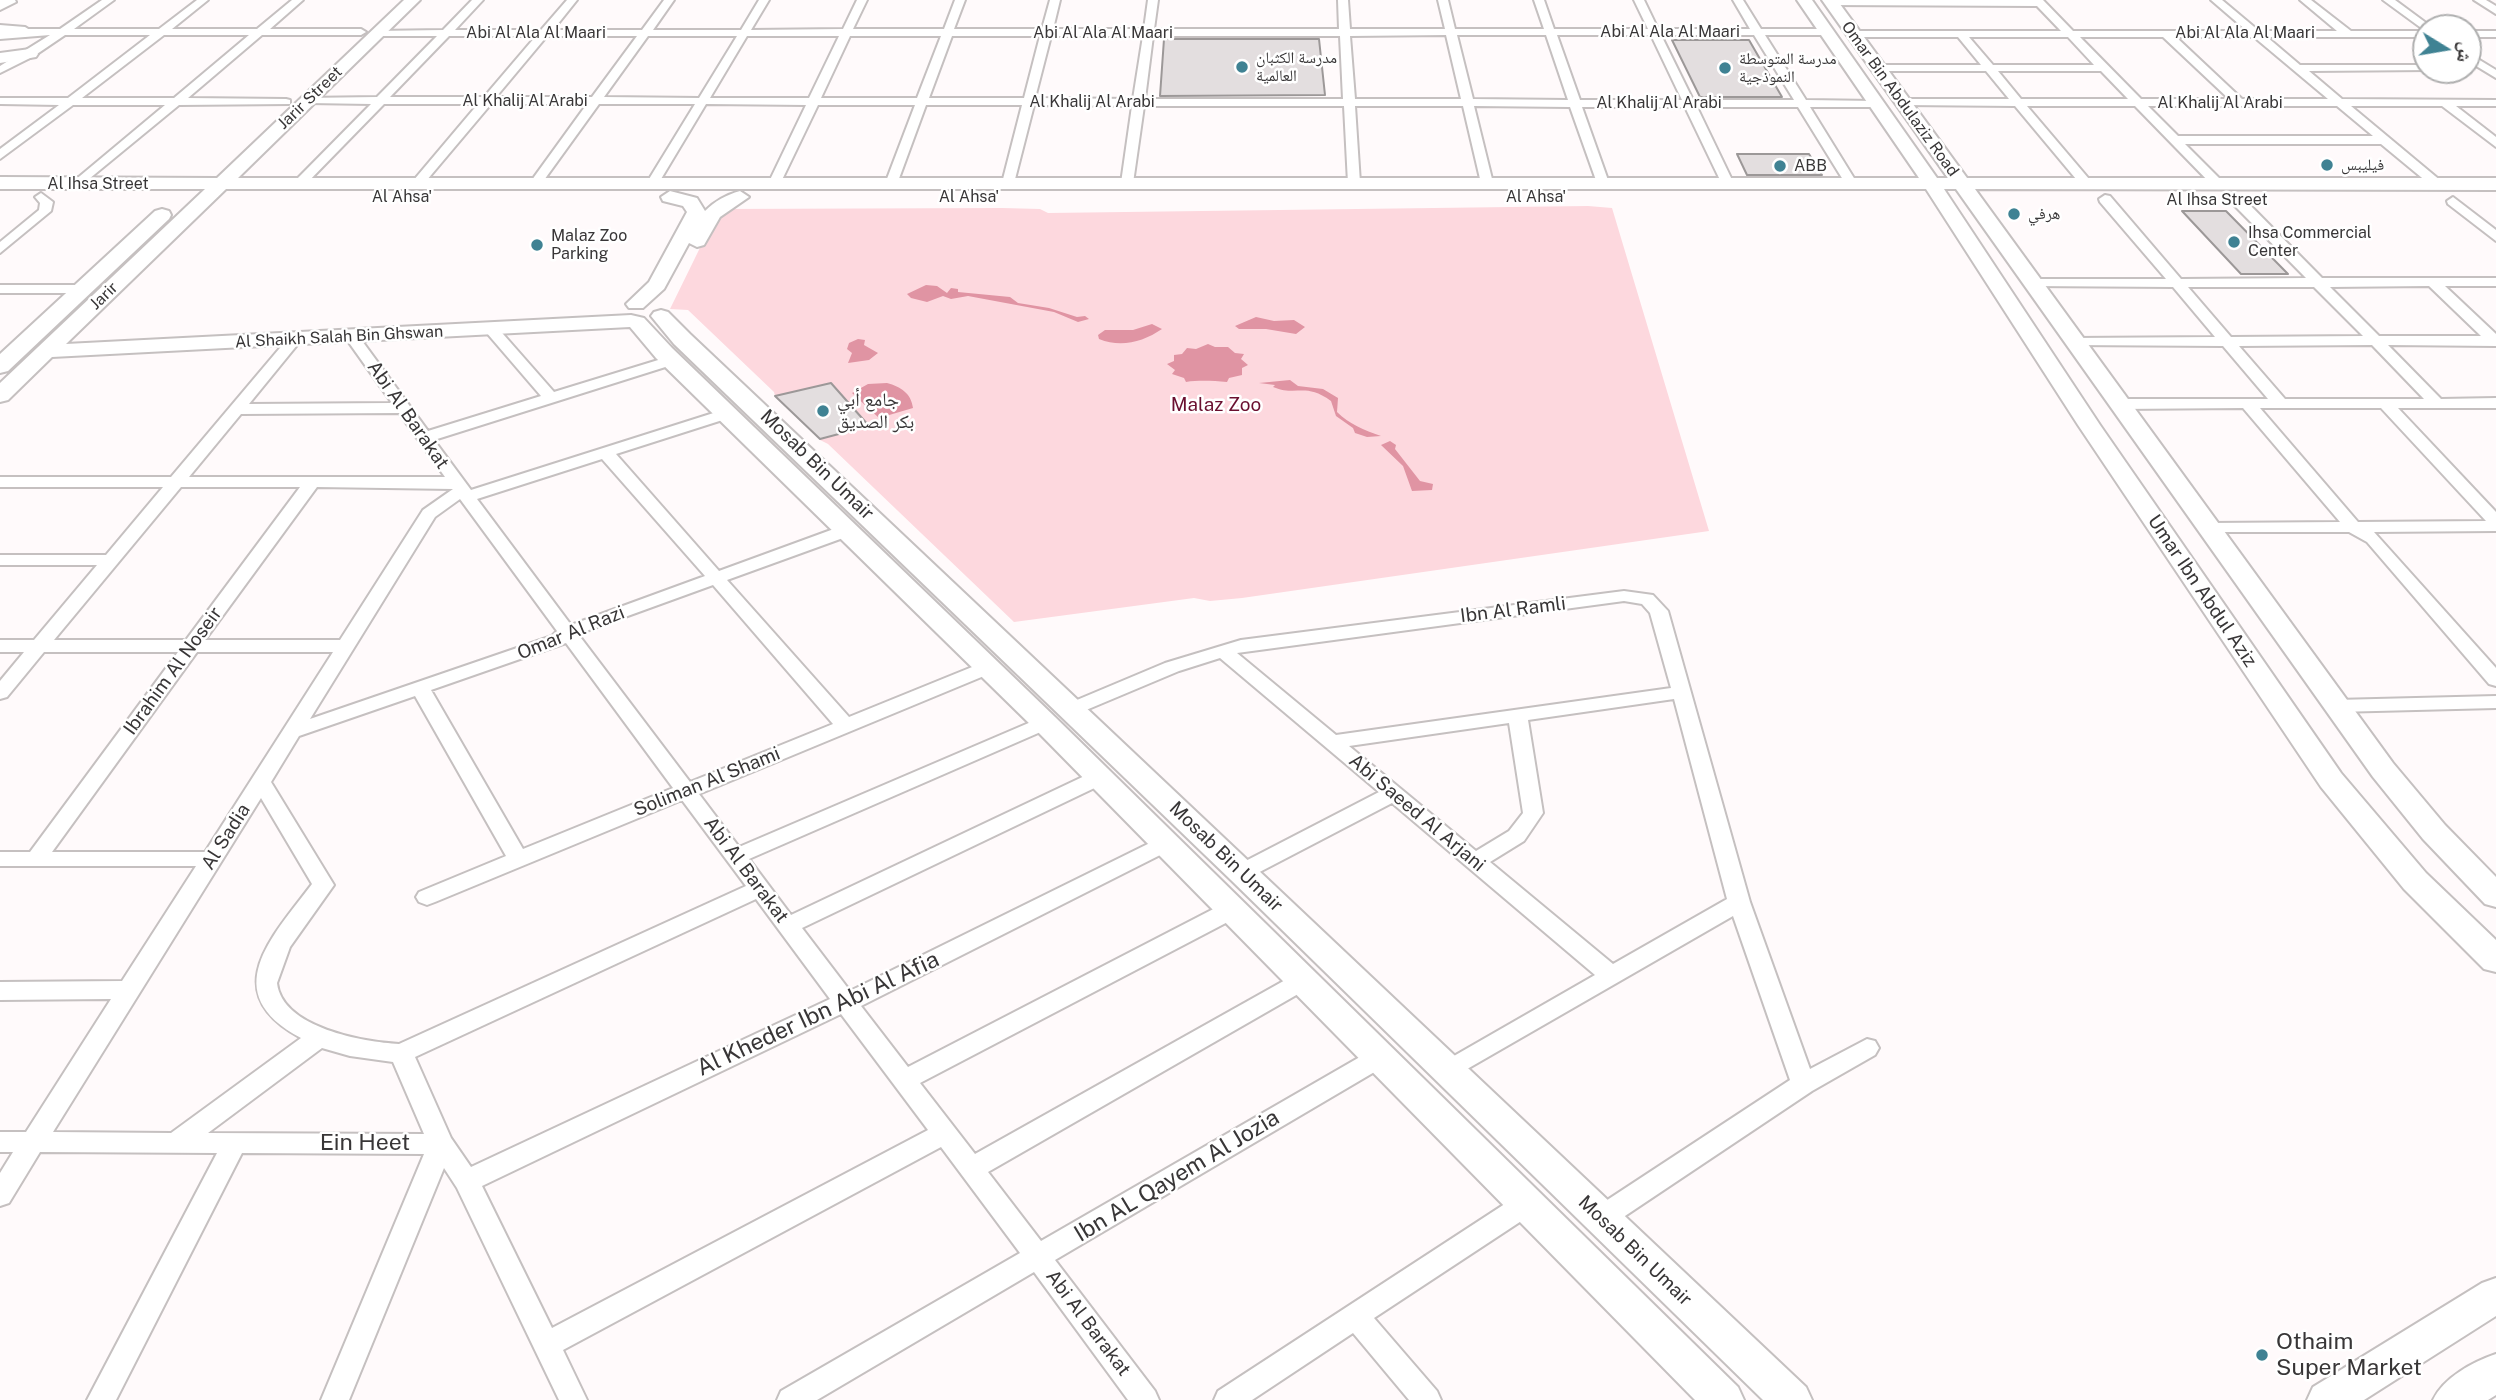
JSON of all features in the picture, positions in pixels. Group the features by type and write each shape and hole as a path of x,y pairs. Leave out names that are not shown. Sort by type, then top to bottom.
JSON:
{"main road":[{"path":"201,191 286,102 395,0"},
{"name":"Jarir Street","path":"201,191 308,100 413,0"},
{"name":"Omar Bin Abdulaziz Road","path":"1804,0 1938,196"},
{"name":"Omar Bin Abdulaziz Road","path":"1830,1 1903,102 1975,190"},
{"path":"0,30 24,32"},
{"path":"0,58 30,54"},
{"path":"1919,165 1940,177 1950,176 1975,190 1962,202 1948,202 1938,196"},
{"name":"Al Ihsa Street","path":"1975,190 2085,182 2496,184"},
{"name":"Al Ihsa Street","path":"0,183 158,184 201,191"},
{"name":"Al Ahsa'","path":"254,191 299,184 1127,183 1851,183 1938,196 1975,190"},
{"path":"141,197 165,194 176,188 158,184"},
{"name":"Al Ahsa'","path":"0,197 41,206 201,191 740,197 1901,190"},
{"name":"Al Ihsa Street","path":"1975,190 2105,199 2496,201"},
{"name":"Umar Ibn Abdul Aziz","path":"1975,190 2032,283 2336,706 2407,800 2496,896"},
{"name":"Jarir","path":"47,341 81,289 201,191"},
{"name":"Jarir","path":"0,395 47,341 201,191"},
{"name":"Umar Ibn Abdul Aziz","path":"1938,196 2081,414 2331,780 2415,881 2496,960"},
{"path":"670,197 690,202 704,212"},
{"path":"642,312 704,212 740,197"},
{"name":"Al Shaikh Salah Bin Ghswan","path":"301,335 642,312"},
{"name":"Al Shaikh Salah Bin Ghswan","path":"1,357 47,341 271,334 352,337 491,329 642,312"},
{"name":"Mosab Bin Umair","path":"642,312 673,360 989,667 1059,716 1196,828 1791,1400"},
{"name":"Mosab Bin Umair","path":"642,312 688,345 1059,716 1100,777 1723,1400"},
{"path":"1167,843 1196,828"},
{"path":"2328,1400 2496,1295"},
{"path":"2454,1400 2496,1372"}],"street":[{"path":"0,70 30,54 109,0"},
{"path":"0,155 203,0"},
{"path":"78,184 298,0"},
{"path":"299,184 478,0"},
{"path":"417,184 572,0"},
{"path":"535,184 669,0"},
{"path":"652,184 764,0"},
{"path":"774,184 862,0"},
{"path":"891,184 960,0"},
{"path":"1008,184 1055,0"},
{"path":"1127,183 1153,0"},
{"path":"1343,0 1353,183"},
{"path":"1443,0 1486,183"},
{"path":"1539,0 1603,183"},
{"path":"1639,0 1727,183"},
{"path":"1738,0 1851,183"},
{"path":"2216,0 2437,184"},
{"path":"2305,0 2348,34"},
{"path":"2388,0 2412,17"},
{"path":"2479,0 2496,10"},
{"path":"1830,1 2038,1 2218,184"},
{"path":"0,36 24,32 361,32"},
{"name":"Abi Al Ala Al Maari","path":"379,33 1826,33"},
{"path":"2165,33 2241,103"},
{"name":"Abi Al Ala Al Maari","path":"1853,34 2412,34"},
{"path":"1961,34 2085,182"},
{"path":"2482,65 2496,75"},
{"path":"1878,68 2105,68"},
{"path":"2297,68 2412,68"},
{"name":"Al Khalij Al Arabi","path":"308,100 1876,104"},
{"path":"0,101 286,102"},
{"name":"Al Khalij Al Arabi","path":"1903,102 2496,103"},
{"path":"2446,104 2496,143"},
{"path":"2176,140 2383,140"},
{"path":"2105,199 2279,402"},
{"path":"2238,201 2437,403"},
{"path":"2453,201 2496,237"},
{"path":"0,249 41,206"},
{"path":"2432,282 2495,341"},
{"path":"2032,283 2496,282"},
{"path":"0,289 81,289"},
{"path":"491,329 551,398"},
{"path":"0,693 301,335"},
{"name":"Abi Al Barakat","path":"352,337 565,633 687,790 844,1004 905,1080 1145,1400"},
{"path":"2074,342 2495,341"},
{"path":"426,437 673,360"},
{"path":"2246,402 2354,528 2373,538 2496,680"},
{"path":"2384,402 2496,524"},
{"path":"2119,404 2496,403"},
{"path":"237,409 403,408"},
{"path":"0,482 311,483 462,489 606,453 729,413"},
{"path":"606,453 846,726"},
{"name":"Ibrahim Al Noseir","path":"35,860 311,483"},
{"name":"Al Sadia","path":"0,1195 429,514 462,489"},
{"path":"2210,528 2496,524"},
{"name":"Omar Al Razi","path":"292,732 559,640 565,633 848,530"},
{"path":"0,560 111,560"},
{"name":"Ibn Al Ramli","path":"735,857 1171,667 1223,651 1278,640 1632,596 1647,599 1657,606 1739,902 1803,1084"},
{"path":"0,646 347,646"},
{"name":"Abi Saeed Al Arjani","path":"1223,651 1611,975"},
{"name":"Soliman Al Shami","path":"427,898 989,667"},
{"path":"421,689 518,859"},
{"path":"1331,742 1682,692"},
{"path":"2336,706 2496,702"},
{"path":"1475,861 1520,834 1531,821 1533,813 1517,715"},
{"path":"788,926 1100,777"},
{"path":"261,782 323,885 287,934 272,960 265,985 273,1002 285,1016 320,1037 373,1052 401,1053 759,889"},
{"path":"1242,872 1393,794"},
{"name":"Al Kheder Ibn Abi Al Afia","path":"467,1181 828,1008 844,1004 1167,843"},
{"path":"0,859 211,859"},
{"path":"1448,1071 1739,902"},
{"path":"905,1080 1233,909"},
{"path":"971,1168 1304,980"},
{"path":"0,991 129,990"},
{"path":"177,1142 320,1037"},
{"path":"1601,1218 1803,1084 1867,1048"},
{"path":"401,1053 441,1144 467,1181 573,1400"},
{"name":"Ibn AL Qayem Al Jozia","path":"791,1400 1380,1056"},
{"path":"546,1345 944,1134"},
{"name":"Ein Heet","path":"0,1142 441,1144"},
{"path":"101,1400 235,1143"},
{"path":"335,1400 441,1144"},
{"path":"1228,1400 1357,1318 1526,1204"},
{"path":"1357,1318 1427,1400"}],"green space":[{"name":"Malaz Zoo","path":"1588,206 1612,208 1709,531 1242,598 1210,601 1194,598 1014,622 828,444 820,440 822,438 688,310 670,309 719,209 1002,208 1040,209 1048,213"}],"shaded area":[{"path":"926,285 937,286 947,293 951,288 958,289 958,292 1010,297 1018,303 1089,319 1078,322 1054,312 968,296 951,299 943,296 927,302 911,298 907,294"},
{"path":"1256,317 1274,321 1294,320 1305,327 1296,334 1266,329 1239,329 1235,326"},
{"path":"1152,324 1162,329 1132,342 1107,342 1099,339 1098,335 1105,330 1133,330"},
{"path":"858,339 865,340 864,345 878,353 869,360 848,363 852,353 847,349 849,343"},
{"path":"1208,344 1228,347 1235,353 1244,354 1241,359 1248,365 1242,368 1242,375 1229,378 1227,382 1186,382 1184,378 1172,374 1175,370 1167,364 1174,361 1174,355 1182,354 1187,348 1196,349"},
{"path":"1290,380 1298,386 1323,389 1338,398 1337,412 1357,426 1381,436 1367,437 1355,433 1353,428 1336,416 1331,401 1322,395 1307,391 1282,390 1273,387 1275,385 1259,383"},
{"path":"887,383 904,391 913,408 879,418 852,393 868,384"},
{"path":"1390,441 1396,445 1395,449 1420,481 1433,484 1432,490 1412,491 1403,466 1381,445"}],"building":[{"name":"مدرسة الكثبان العالمية","path":"1164,39 1319,39 1325,95 1160,96"},
{"name":"مدرسة المتوسطة النموذجية","path":"1672,40 1749,40 1782,97 1700,97"},
{"name":"ABB","path":"1737,154 1809,154 1822,175 1747,175"},
{"name":"Ihsa Commercial Center","path":"2182,211 2226,211 2288,274 2241,274"},
{"name":"جامع أبي بكر الصديق","path":"831,383 869,426 820,439 775,396"}],"place":[{"name":"مدرسة الكثبان العالمية","path":"1242,67"},
{"name":"مدرسة المتوسطة النموذجية","path":"1725,68"},
{"name":"فيليبس","path":"2327,165"},
{"name":"ABB","path":"1780,166"},
{"name":"هرفي","path":"2014,214"},
{"name":"Ihsa Commercial Center","path":"2234,242"},
{"name":"Malaz Zoo Parking","path":"537,245"},
{"name":"جامع أبي بكر الصديق","path":"823,411"},
{"name":"Othaim Super Market","path":"2262,1355"}]}
